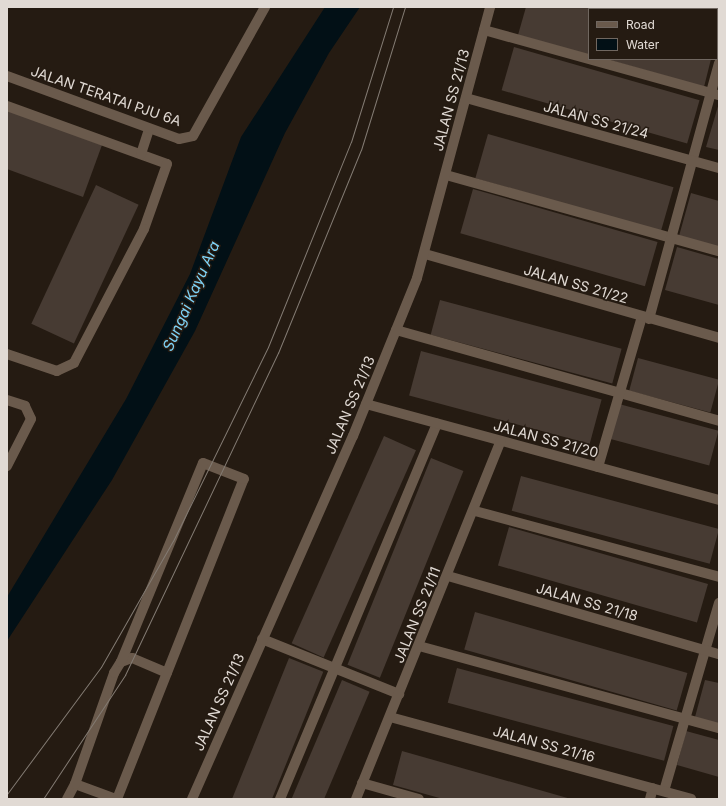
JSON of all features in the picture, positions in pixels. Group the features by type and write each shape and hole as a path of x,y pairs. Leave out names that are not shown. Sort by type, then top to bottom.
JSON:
{"street":[{"name":"JALAN TERATAI PJU 6A","path":"7,76 179,139 193,136 265,7"},
{"name":"JALAN SS 21/13","path":"192,799 366,404 425,254 490,7"},
{"path":"484,30 588,59"},
{"path":"592,60 715,94"},
{"path":"598,467 671,238 692,161 715,94 719,62"},
{"name":"JALAN SS 21/24","path":"466,98 719,168"},
{"path":"7,106 167,164 144,230 74,363 57,371 7,354"},
{"path":"141,154 149,129"},
{"path":"446,175 719,251"},
{"name":"JALAN SS 21/22","path":"425,254 719,338"},
{"path":"396,330 719,421"},
{"path":"7,400 25,406 31,419 7,466"},
{"name":"JALAN SS 21/20","path":"366,404 719,500"},
{"path":"280,799 437,424"},
{"name":"JALAN SS 21/11","path":"356,799 475,511 501,441"},
{"path":"67,799 76,784 114,673 121,662 203,463 244,479 117,799 76,784"},
{"path":"475,511 719,577"},
{"name":"JALAN SS 21/18","path":"448,576 719,654"},
{"path":"664,791 719,603"},
{"path":"262,639 399,694"},
{"path":"419,646 719,728"},
{"path":"121,662 132,658 167,673"},
{"name":"JALAN SS 21/16","path":"390,717 691,799"},
{"path":"362,784 419,799"},
{"path":"650,799 653,788"}],"water":[{"name":"Sungai Kayu Ara","path":"325,7 360,7 329,53 285,133 195,331 112,480 7,641 7,597 126,399 190,274 241,137"}],"building":[{"path":"526,7 589,8 588,55 518,35"},
{"path":"514,47 700,100 687,143 502,90"},
{"path":"610,60 711,60 704,87"},
{"path":"719,103 719,150 706,147"},
{"path":"7,110 102,145 83,197 7,169"},
{"path":"488,134 674,187 661,231 475,178"},
{"path":"96,185 139,205 74,344 31,324"},
{"path":"473,189 658,242 645,286 460,233"},
{"path":"691,193 719,201 719,247 679,236"},
{"path":"677,247 719,259 719,305 665,290"},
{"path":"440,300 622,349 612,383 431,335"},
{"path":"421,351 602,399 590,444 409,395"},
{"path":"638,358 719,380 710,413 629,391"},
{"path":"619,404 718,431 709,465 610,439"},
{"path":"384,436 416,450 324,658 292,643"},
{"path":"431,458 463,471 380,678 347,665"},
{"path":"521,476 719,529 710,564 512,511"},
{"path":"509,527 708,584 697,623 498,565"},
{"path":"475,612 687,673 677,710 464,649"},
{"path":"289,658 323,672 272,799 232,799"},
{"path":"457,668 673,726 664,761 448,703"},
{"path":"342,680 370,692 324,799 291,799"},
{"path":"705,680 719,683 719,724 695,717"},
{"path":"686,731 719,740 719,777 677,765"},
{"path":"402,751 571,799 443,799 393,785"}],"tram line":[{"path":"7,794 101,667 173,541 268,347 351,142 393,7"},
{"path":"43,799 125,675 278,353 361,150 405,7"}]}
